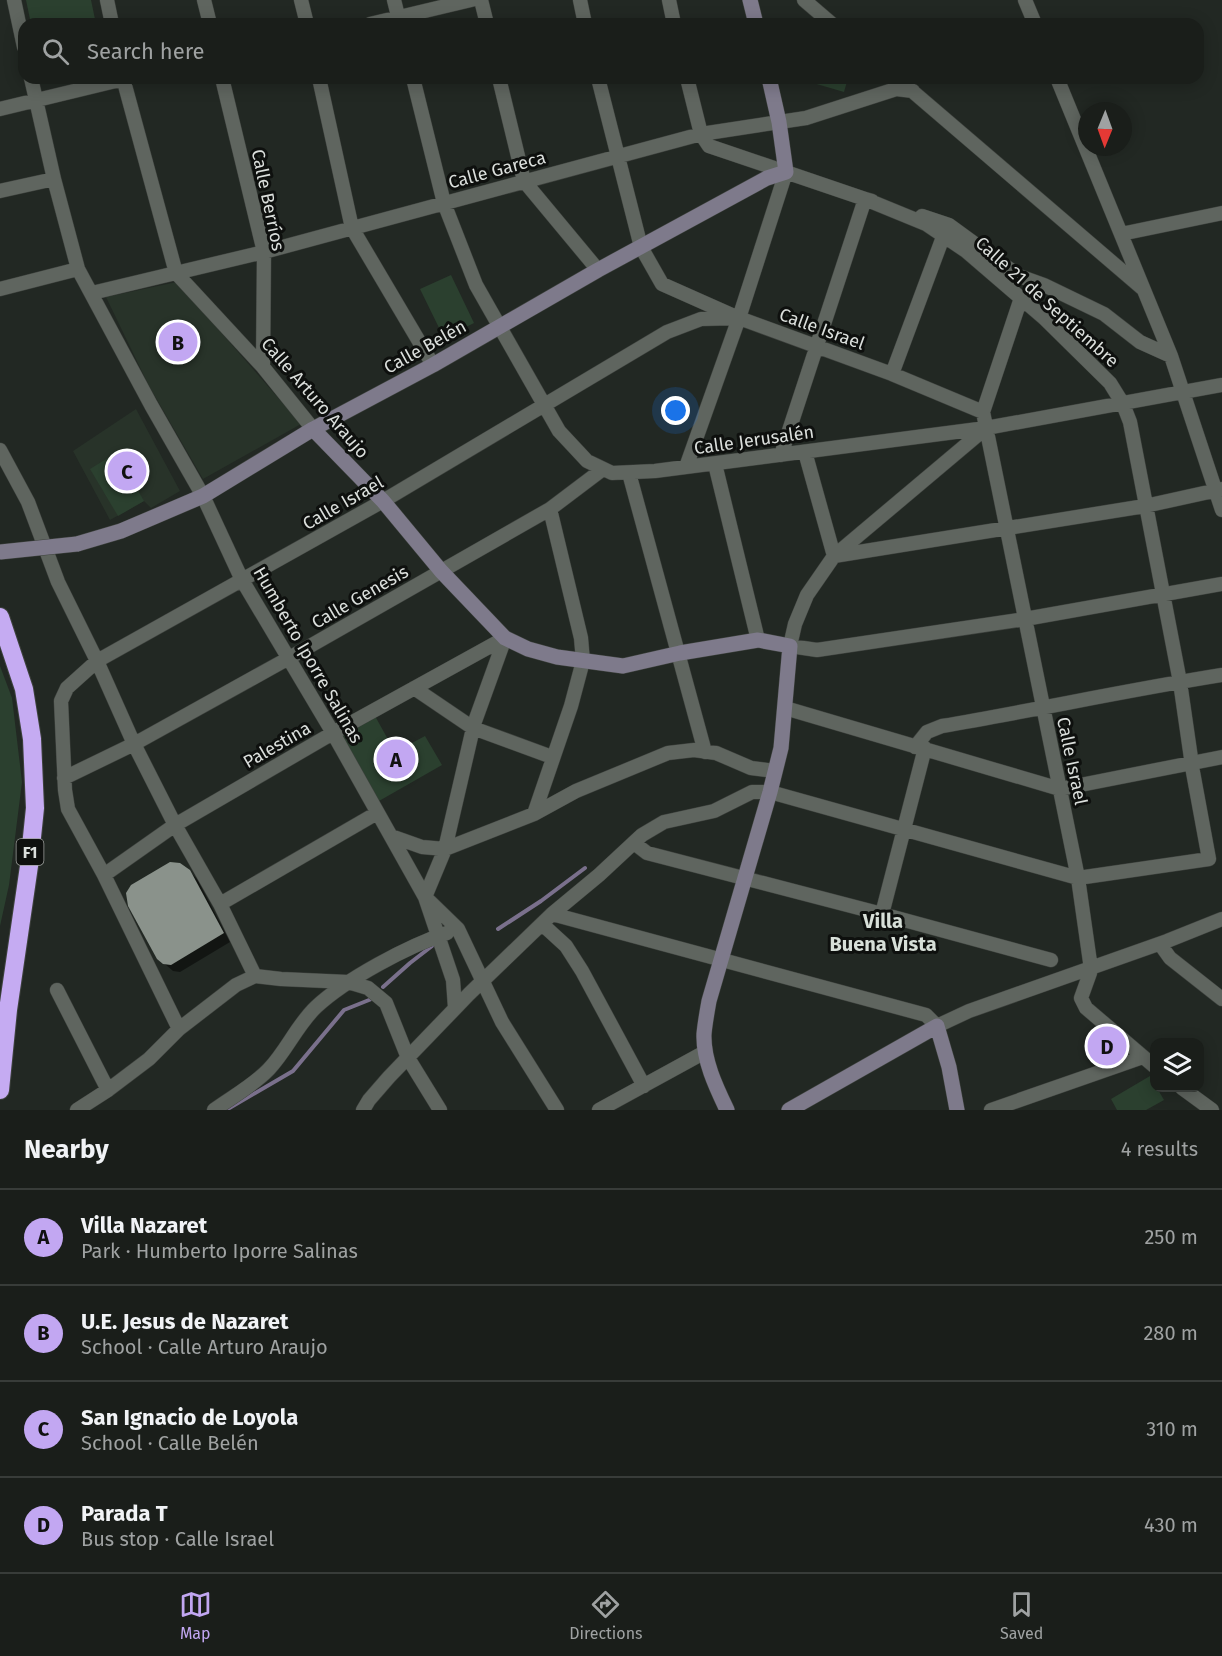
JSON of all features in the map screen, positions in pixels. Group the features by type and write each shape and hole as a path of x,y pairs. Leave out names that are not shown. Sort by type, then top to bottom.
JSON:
{"highway":[{"name":"F1","path":"0,617 24,689 32,739 35,808 8,1010 0,1090"}],"street":[{"path":"14,0 18,18"},
{"path":"107,0 111,18"},
{"path":"204,0 208,18"},
{"path":"301,0 306,18"},
{"path":"394,0 398,18"},
{"path":"409,18 471,0"},
{"path":"481,0 486,18"},
{"path":"580,0 584,18"},
{"path":"669,0 674,18"},
{"path":"750,0 754,18"},
{"path":"804,0 825,18"},
{"path":"1025,0 1032,18"},
{"name":"Humberto Iporre Salinas","path":"32,84 78,269 203,496 242,580 333,733 425,897 458,929 502,1022 558,1110"},
{"path":"0,109 101,84"},
{"name":"Calle Arturo Araujo","path":"127,84 176,273 262,367 313,429 383,501 441,571 505,638 528,649 583,661 623,666 680,653 758,640"},
{"name":"Calle Berríos","path":"223,84 264,252 262,367"},
{"path":"320,84 352,228 433,365"},
{"name":"Calle Jerusalén","path":"414,84 444,203 476,285 559,431 587,461 612,473 715,464 986,428 1222,386"},
{"path":"500,84 524,181 598,270"},
{"path":"599,84 641,247 662,284 739,318"},
{"path":"688,84 701,134"},
{"path":"686,467 739,318 786,172 779,122 770,84"},
{"path":"904,84 1143,289"},
{"path":"1059,84 1171,356 1218,490 1222,510"},
{"name":"Calle Gareca","path":"92,293 264,252 701,134 806,118 896,89 913,91"},
{"name":"Calle 21 de Septiembre","path":"701,134 709,146 865,199 926,224 966,251 1044,318 1110,383 1124,404 1130,422 1164,593 1209,859 1078,878"},
{"name":"Calle Belén","path":"0,552 77,544 121,531 203,496 313,429 433,365 598,270 767,178 786,172"},
{"path":"0,191 54,179"},
{"path":"781,455 865,199 949,225 1019,276 1044,285 1104,314 1140,342 1171,356"},
{"path":"1121,234 1222,213"},
{"path":"892,374 943,237"},
{"path":"0,289 78,269"},
{"path":"983,412 1021,298"},
{"name":"Calle Israel","path":"64,778 61,701 67,688 97,661 383,501 667,332 701,319 739,318 817,345 983,412 1078,878 1090,969 1081,998 1086,1008 1150,1062"},
{"path":"727,1110 705,1052 704,1034 709,1001 775,771 785,708 790,646 795,624 807,595 834,556 986,428"},
{"path":"0,450 28,502 58,582 134,744 220,904 255,976"},
{"path":"806,452 834,556"},
{"path":"715,464 758,640 817,650 1025,619 1222,584"},
{"name":"Calle Genesis","path":"64,778 134,744 550,509 603,469"},
{"path":"629,473 680,653 705,752"},
{"path":"834,556 1145,506 1218,490"},
{"path":"534,814 571,706 583,661 581,638 550,509"},
{"path":"455,1008 453,980 425,897 445,849 473,728 505,638"},
{"name":"Palestina","path":"104,875 176,825 333,733 505,638"},
{"path":"882,914 903,831 920,747 927,732 942,726 1222,675"},
{"path":"414,688 473,728 552,757"},
{"path":"785,708 1060,789 1222,757"},
{"path":"391,836 422,847 445,849 534,814 576,791 668,753 694,750 716,753 751,768 775,771"},
{"path":"64,778 68,809 104,875 179,1029"},
{"path":"363,1110 369,1100 455,1008 552,914 642,835 664,822 714,811 752,792 770,792 1078,878"},
{"path":"220,904 377,813"},
{"path":"634,843 647,853 1051,960"},
{"path":"552,914 926,1015 937,1026 949,1067 957,1110"},
{"path":"789,1110 937,1026 969,1011 1160,944 1222,919"},
{"path":"542,924 566,946 582,971 644,1086"},
{"path":"214,1110 268,1071 285,1051 301,1024 315,1007 369,970 439,935 458,929"},
{"path":"1160,944 1170,958 1222,999"},
{"path":"77,1110 149,1059 179,1029 236,985 255,976 350,982 369,988 386,1003 408,1058 440,1110"},
{"path":"57,990 108,1090"},
{"path":"599,1110 705,1052"},
{"path":"991,1110 1143,1057"},
{"path":"1187,1092 1212,1110"}],"shaded area":[{"path":"177,282 301,424 203,479 149,386 106,297"},
{"path":"136,409 180,491 151,508 144,501 110,520 73,451"}],"green space":[{"path":"26,0 91,0 95,18 30,18"},
{"path":"817,84 846,84 844,92"},
{"path":"451,275 474,323 444,338 420,289"},
{"path":"116,453 144,501 118,516 90,469"},
{"path":"0,666 12,698 22,782 9,885 0,926"},
{"path":"375,716 395,752 425,736 442,765 379,801 341,735"},
{"path":"1150,1076 1150,1092 1159,1092 1164,1100 1146,1110 1117,1110 1111,1099"}],"building":[{"path":"170,862 180,863 190,870 224,933 171,965 163,964 157,959 128,906 126,893 131,885"}],"waterway":[{"path":"498,929 585,868"},
{"path":"383,987 432,946"},
{"path":"226,1110 293,1071 344,1010 374,998"}],"place":[{"name":"U.E. Jesus de Nazaret","path":"178,342"},
{"name":"San Ignacio de Loyola","path":"127,471"},
{"name":"Villa Nazaret","path":"396,759"},
{"name":"Parada T","path":"1107,1046"}],"district":[{"name":"Villa Buena Vista","path":"883,932"}]}
